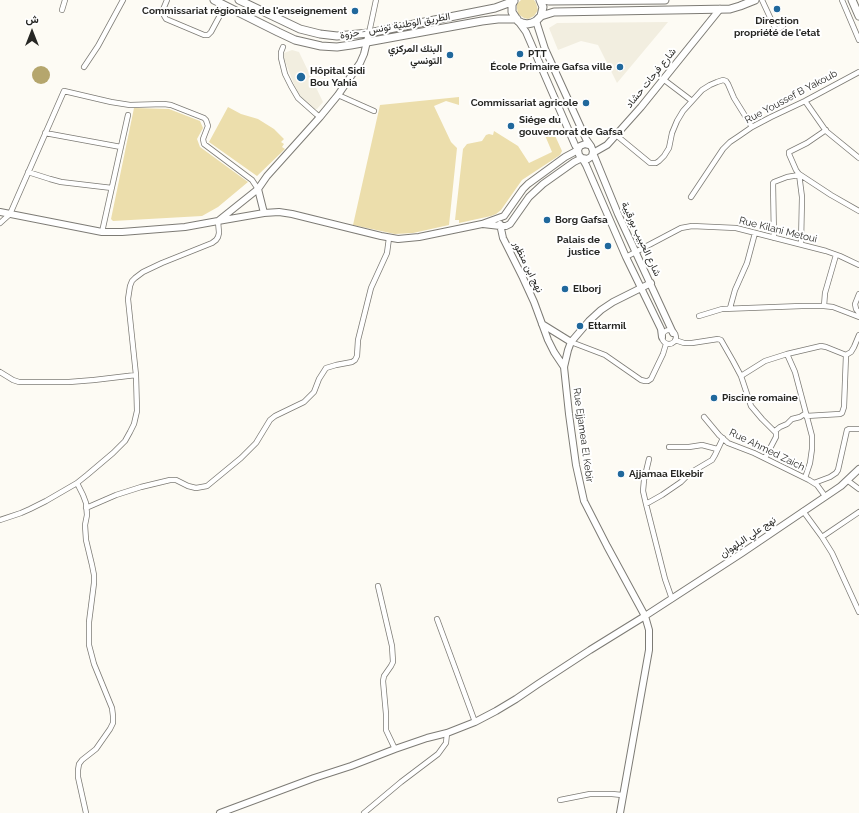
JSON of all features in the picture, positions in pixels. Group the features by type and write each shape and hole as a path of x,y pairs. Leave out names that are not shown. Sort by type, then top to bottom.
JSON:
{"main road":[{"name":"الطريق الوطنية تونس - حزوة","path":"214,0 295,40 309,44 337,47 498,19 517,20 527,24 554,12 720,9 735,7 755,0"},
{"name":"الطريق الوطنية تونس - حزوة","path":"238,0 285,23 308,32 328,36 369,33 495,8 514,1"},
{"path":"538,18 543,7 540,0"},
{"path":"545,0 665,0"},
{"path":"852,0 859,16"},
{"path":"514,1 512,12 517,20"}],"street":[{"path":"62,10 65,0"},
{"path":"84,67 98,46 123,0"},
{"path":"167,0 162,12 166,19 204,36 211,32 225,6"},
{"path":"218,221 258,189 267,176 338,95 360,63 364,54 368,42 376,0"},
{"path":"762,0 776,28 778,29 784,26"},
{"path":"842,0 859,40"},
{"name":"شارع فرحات حشاد","path":"593,153 607,145 616,135 720,9"},
{"path":"482,224 506,226 510,224 529,197 543,184 574,162 582,158 590,158 593,153 545,48 538,18"},
{"path":"517,20 526,32 578,150 578,155 582,158"},
{"path":"283,47 281,58 285,74 291,86 298,98 320,117"},
{"name":"Rue Youssef B Yakoub","path":"690,197 730,142 752,127 859,72"},
{"path":"663,79 692,101"},
{"path":"616,135 650,163 657,162 664,156 669,148 672,133 677,121 692,101 702,90 723,80 726,81 752,127"},
{"path":"552,91 562,86"},
{"path":"0,223 10,214 64,91 110,102 130,105 171,105 204,118 208,126 203,139 204,144 252,180 258,189 264,213"},
{"path":"338,95 374,111"},
{"path":"805,101 826,130 859,158"},
{"path":"102,232 128,115"},
{"path":"564,120 575,115"},
{"path":"826,130 807,143 791,150 789,154 799,174 859,211"},
{"path":"45,133 121,147"},
{"path":"0,212 102,232 122,232 185,227 264,213 279,212 388,238 408,238 482,224 504,216 528,184 565,157 578,150 582,144 591,146"},
{"name":"شارع الحبيب بورقيبة","path":"593,153 618,214 673,332"},
{"name":"شارع الحبيب بورقيبة","path":"582,158 640,288 661,329 662,337"},
{"path":"28,172 61,182 112,188"},
{"path":"774,238 773,183 799,174"},
{"path":"799,174 802,197 801,244"},
{"name":"نهج ابن منظور","path":"500,218 503,238 534,302 548,340 564,367"},
{"path":"0,520 30,509 77,482 113,453 125,440 134,424 137,411 136,375 128,299 132,281 143,272 212,243 218,237 218,221"},
{"name":"Rue Kilani Metoui","path":"626,257 681,228 692,226 736,228 801,244 836,255 859,265"},
{"path":"730,308 735,290 747,263 755,233"},
{"path":"86,508 116,495 170,480 176,480 196,488 207,486 241,458 256,443 270,420 304,402 314,392 319,379 326,368 355,360 357,356 358,340 371,288 387,253 388,238"},
{"path":"824,306 825,292 836,255"},
{"name":"Rue Ejjamea El Kebir","path":"620,813 649,650 649,630 645,616 584,501 576,465 564,367 571,342 589,321 601,310 650,283"},
{"path":"859,294 855,304 859,313"},
{"path":"699,316 730,308 824,306 832,307 859,317"},
{"path":"542,324 571,342 605,355 641,380 645,381 651,379 666,344"},
{"path":"666,344 662,337 667,331 673,332 675,340"},
{"path":"846,355 851,352 859,335"},
{"path":"675,340 692,344 718,339 721,340 741,376 751,406 776,432 776,437 765,458"},
{"path":"666,344 672,343 675,340"},
{"path":"741,376 765,361 786,354 821,346 846,355"},
{"path":"786,354 795,372 812,436 810,463 805,478"},
{"path":"775,431 781,426 787,424 792,419 806,415 842,413 844,407 846,355"},
{"path":"0,372 19,382 69,382 136,375"},
{"name":"Rue Ahmed Zaich","path":"704,417 728,443 765,458 805,478 821,488 825,496"},
{"path":"814,483 836,473 847,430 859,429"},
{"path":"646,504 681,482 690,473 712,460 722,438"},
{"path":"669,447 689,447 702,444 717,449"},
{"path":"649,459 643,486 646,504 665,579 672,599"},
{"name":"نهج علي البلهوان","path":"220,813 395,749 447,733 475,722 496,711 742,553 841,486 859,469"},
{"path":"847,480 859,489"},
{"path":"77,482 83,495 86,508 86,540 92,565 94,583 89,622 89,645 94,664 112,708 113,716 113,723 102,741 96,749 79,764 78,777 86,813"},
{"path":"803,511 832,553 859,612"},
{"path":"822,537 859,512"},
{"path":"378,586 392,646 393,662 384,676 383,681 386,730 395,749"},
{"path":"437,619 475,722"},
{"path":"364,813 438,754 446,743 447,733"},
{"path":"560,800 590,794 622,795"}],"shaded area":[{"path":"521,0 534,0 538,10 534,16 528,19 518,14 517,4"},
{"name":"École Primaire Gafsa ville","path":"668,22 617,83 598,45 581,41 558,50 549,28 557,23"},
{"name":"Hôpital Sidi Bou Yahia","path":"292,50 299,52 323,102 317,109 313,109 299,97 283,56 284,53"},
{"path":"41,66 47,69 50,75 47,81 41,84 35,81 32,75 35,69"},
{"path":"459,97 459,105 446,101 434,106 451,142 457,148 449,225 413,233 395,234 353,225 380,105"},
{"path":"228,107 241,114 258,119 274,129 284,139 281,142 284,144 282,147 285,149 257,176 209,142"},
{"path":"134,108 169,109 200,121 203,128 197,139 200,147 248,182 218,207 202,216 113,221 111,219"},
{"path":"552,129 562,151 560,155 522,180 501,210 496,214 459,223 459,220 455,220 463,149 467,144 482,141 486,135 493,135 494,131 518,146 529,163 552,152 544,133"}],"place":[{"name":"Direction propriété de l'etat","path":"777,9"},
{"name":"Commissariat régionale de l'enseignement","path":"355,11"},
{"name":"PTT","path":"520,54"},
{"name":"البنك المركزي التونسي","path":"450,55"},
{"name":"École Primaire Gafsa ville","path":"620,67"},
{"name":"Hôpital Sidi Bou Yahia","path":"301,77"},
{"name":"Commissariat agricole","path":"586,103"},
{"name":"Siége du gouvernorat de Gafsa","path":"511,126"},
{"name":"Borg Gafsa","path":"547,220"},
{"name":"Palais de justice","path":"608,246"},
{"name":"Elborj","path":"565,289"},
{"name":"Ettarmil","path":"580,326"},
{"name":"Piscine romaine","path":"714,398"},
{"name":"Ajjamaa Elkebir","path":"621,474"}]}
